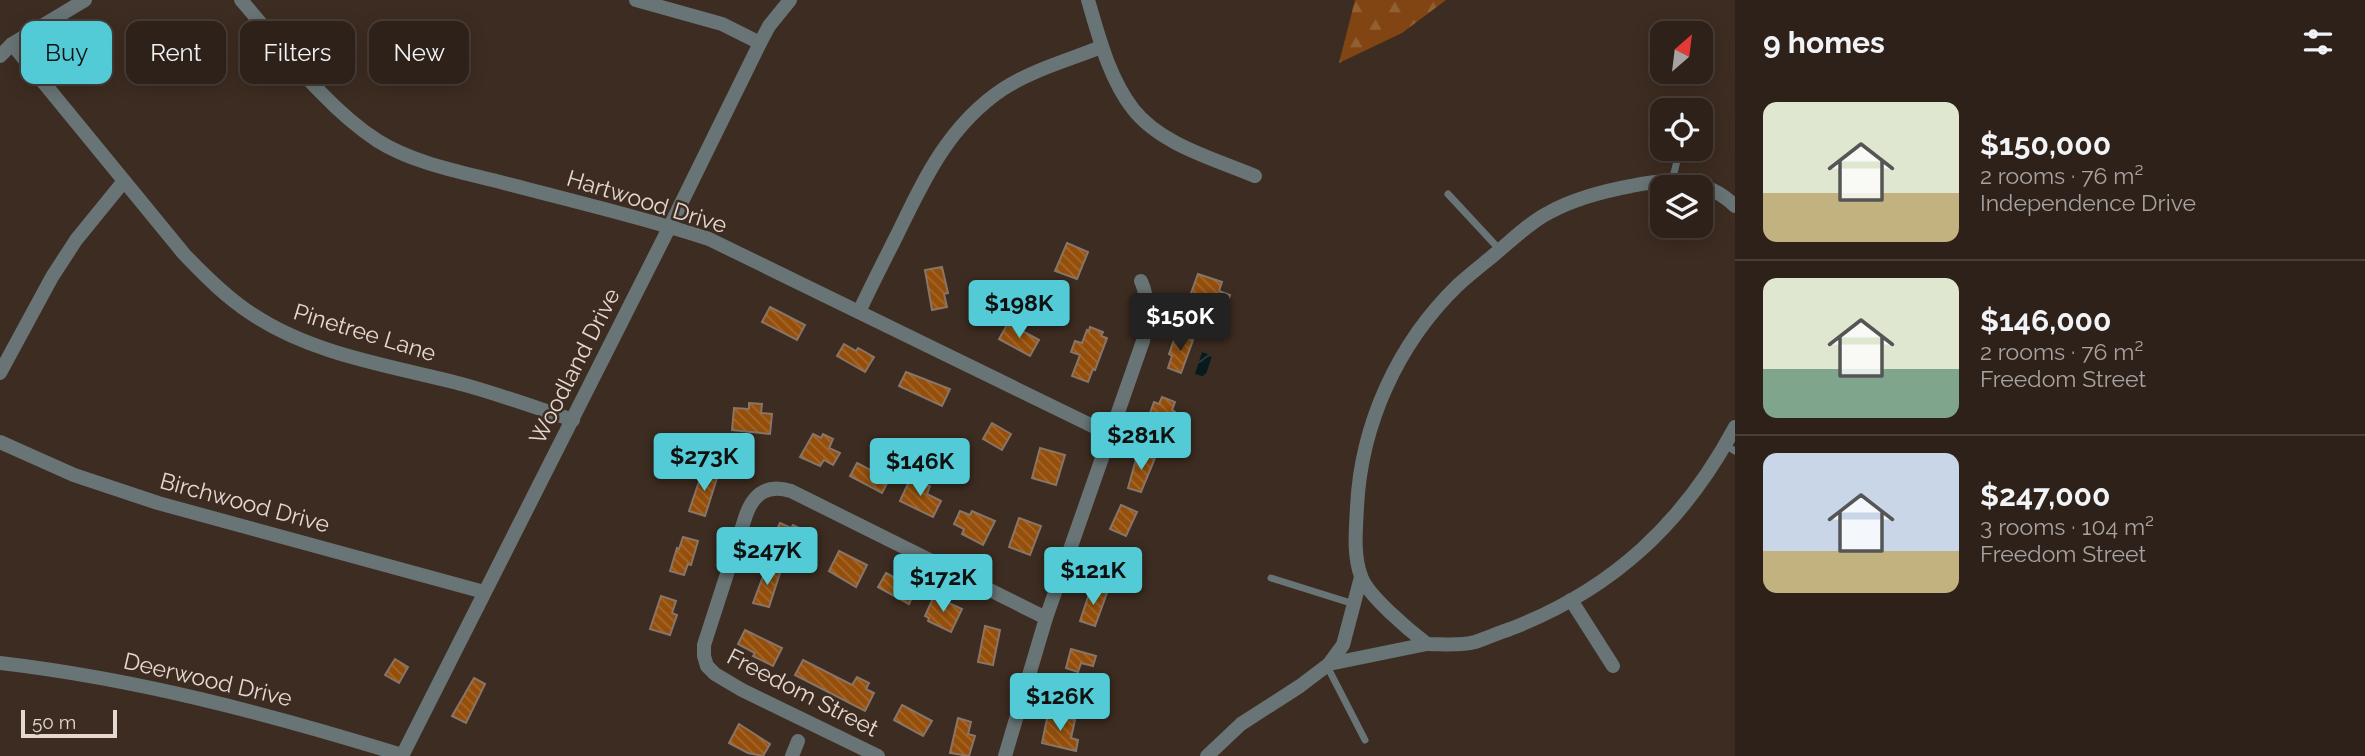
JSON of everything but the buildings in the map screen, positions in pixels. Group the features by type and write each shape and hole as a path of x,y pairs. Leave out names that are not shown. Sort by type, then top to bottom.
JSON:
{"street":[{"path":"0,56 12,44 85,0"},
{"name":"Hartwood Drive","path":"241,0 334,103 361,128 398,151 462,173 670,226 709,239 1109,434"},
{"path":"636,0 722,24 760,43"},
{"name":"Woodland Drive","path":"402,755 573,420 760,43 769,26 790,0"},
{"path":"1088,0 1101,47 1134,111 1150,125 1188,148 1255,176"},
{"name":"Pinetree Lane","path":"12,44 184,254 204,275 252,314 278,329 334,351 468,386 573,420"},
{"path":"859,312 919,189 953,134 976,110 1002,90 1021,79 1101,47"},
{"path":"0,373 52,277 76,240 124,181"},
{"path":"1427,645 1370,591 1361,577 1357,558 1358,482 1373,419 1388,382 1408,348 1458,285 1549,212 1618,188 1650,182"},
{"path":"1713,190 1735,206"},
{"path":"1006,756 1046,618 1143,341 1147,296 1141,281"},
{"path":"1328,665 1427,645 1473,642 1535,619 1571,600 1614,574 1661,531 1730,448 1735,427"},
{"name":"Birchwood Drive","path":"0,442 74,475 158,503 484,592"},
{"name":"Freedom Street","path":"878,756 732,684 706,666 704,645 750,503 757,495 767,489 791,491 1046,618"},
{"path":"1208,756 1241,724 1328,665 1343,645 1361,577"},
{"path":"1571,600 1613,666"},
{"name":"Deerwood Drive","path":"0,663 142,685 273,717 402,755"},
{"path":"792,756 799,741"}],"lane":[{"path":"1448,194 1500,250"},
{"path":"1271,578 1354,604"},
{"path":"1328,665 1365,740"}],"green space":[{"path":"1355,0 1446,0 1402,33 1339,63"}],"water":[{"path":"1202,352 1212,356 1205,377 1195,374"}]}
